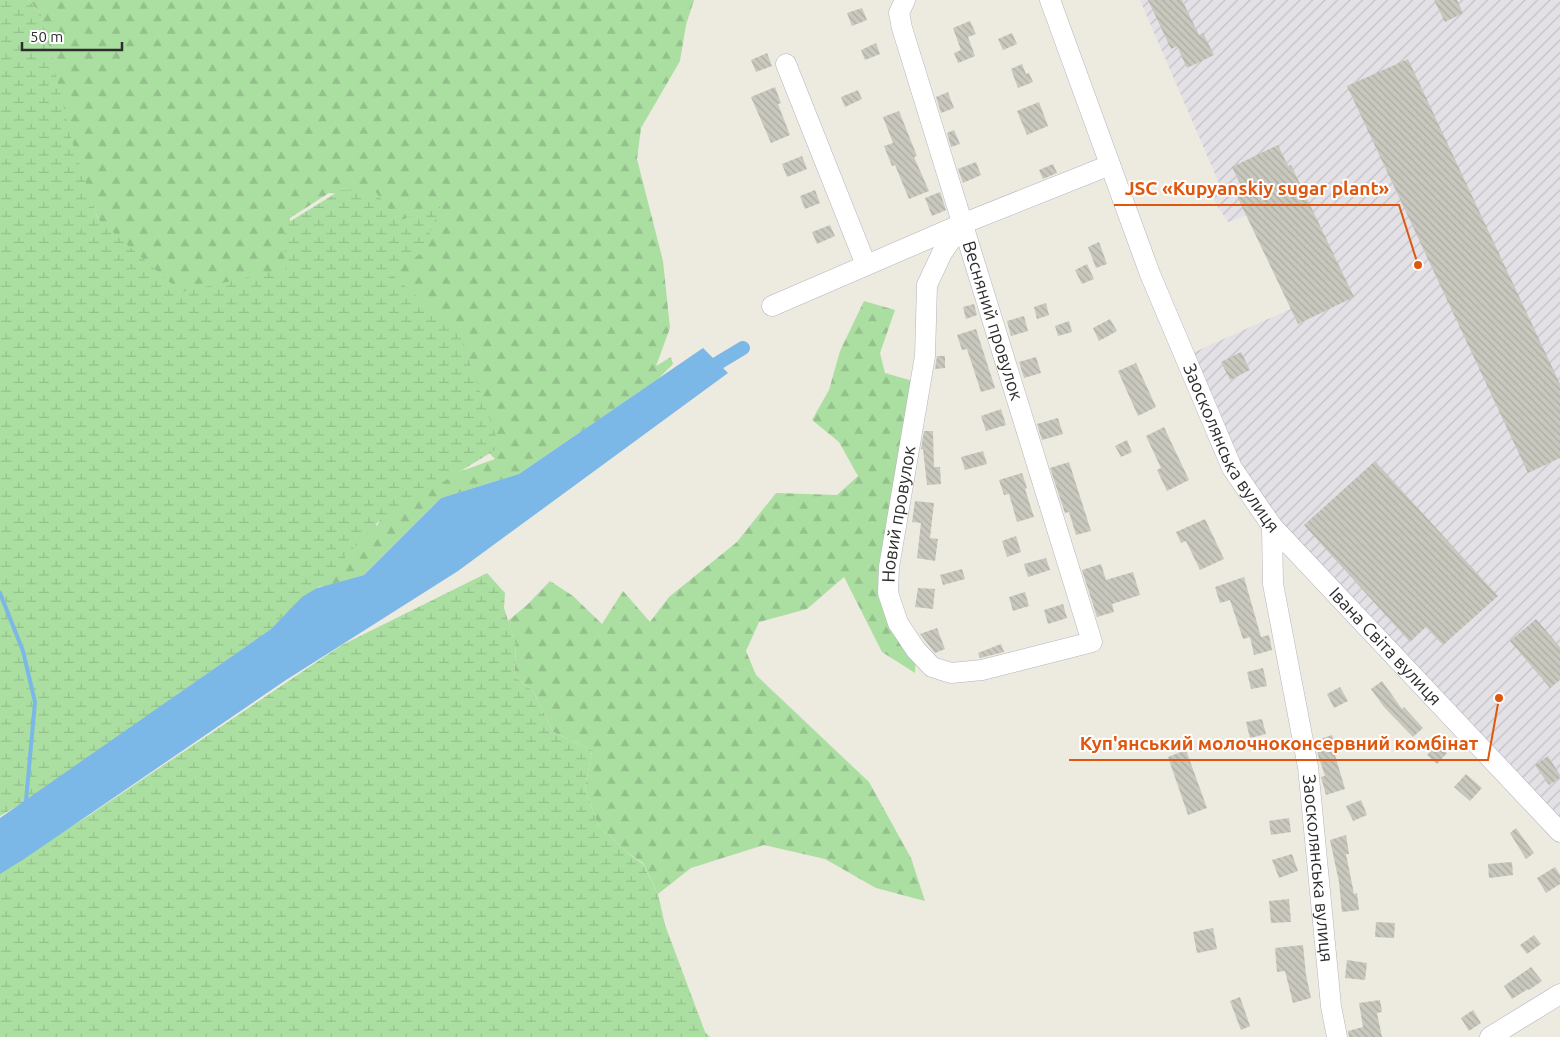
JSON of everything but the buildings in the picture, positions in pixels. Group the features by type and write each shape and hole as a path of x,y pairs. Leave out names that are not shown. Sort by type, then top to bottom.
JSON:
{"street":[{"name":"Весняний провулок","path":"905,0 899,13 902,28 1092,642"},
{"name":"Заосколянська вулиця","path":"1050,0 1150,274 1232,468 1272,526 1273,584 1308,767 1331,1006 1337,1037"},
{"path":"786,64 866,265"},
{"path":"772,306 962,224 1110,165"},
{"name":"Новий провулок","path":"962,224 942,253 927,285 925,356 889,567 888,593 898,623 916,650 932,667 951,673 982,670 1092,642"},
{"name":"Івана Світа вулиця","path":"1272,526 1560,832"},
{"path":"1490,1037 1560,994"}],"shaded area":[{"path":"1140,0 1560,0 1560,823 1272,526 1247,482 1188,355 1295,307 1251,214 1228,222 1214,201 1219,183"}],"green space":[{"path":"0,0 28,0 41,13 73,145 98,219 181,292 285,269 284,225 341,190 375,191 398,221 441,205 422,253 390,273 459,333 500,447 379,521 317,588 299,601 271,629 26,801 0,816"},
{"path":"28,0 694,0 686,25 680,61 641,128 637,159 663,261 670,328 656,366 671,357 673,364 658,379 519,474 441,498 364,575 325,586 303,588 368,516 377,526 381,518 403,492 495,459 474,438 402,317 370,197 329,193 290,218 290,265 239,300 181,292 107,240 67,142 41,13"},
{"path":"864,301 895,310 880,353 885,373 920,383 889,567 916,650 915,673 882,652 844,577 807,609 759,622 746,651 756,675 869,782 911,858 925,901 876,888 825,859 764,845 691,868 658,894 643,863 625,851 598,825 585,789 592,750 553,732 533,691 514,676 516,645 508,621 550,581 573,596 602,624 623,591 650,622 669,597 737,542 776,493 837,495 858,476 839,442 812,420 829,390 840,351"},
{"path":"487,573 505,593 504,608 516,645 514,676 533,691 553,732 592,750 585,789 598,825 625,851 643,864 658,894 665,925 705,1032 710,1037 0,1037 0,871 88,816 342,645"}],"water":[{"path":"703,348 728,373 458,571 286,680 0,874 0,818 271,629 302,597 317,588 364,575 441,498 519,474"}],"waterway":[{"path":"703,372 743,348"},
{"path":"0,593 23,651 35,702 26,801"}],"place":[{"name":"JSC «Kupyanskiy sugar plant»","path":"1418,265"},
{"name":"Куп'янський молочноконсервний комбінат","path":"1499,698"}]}
